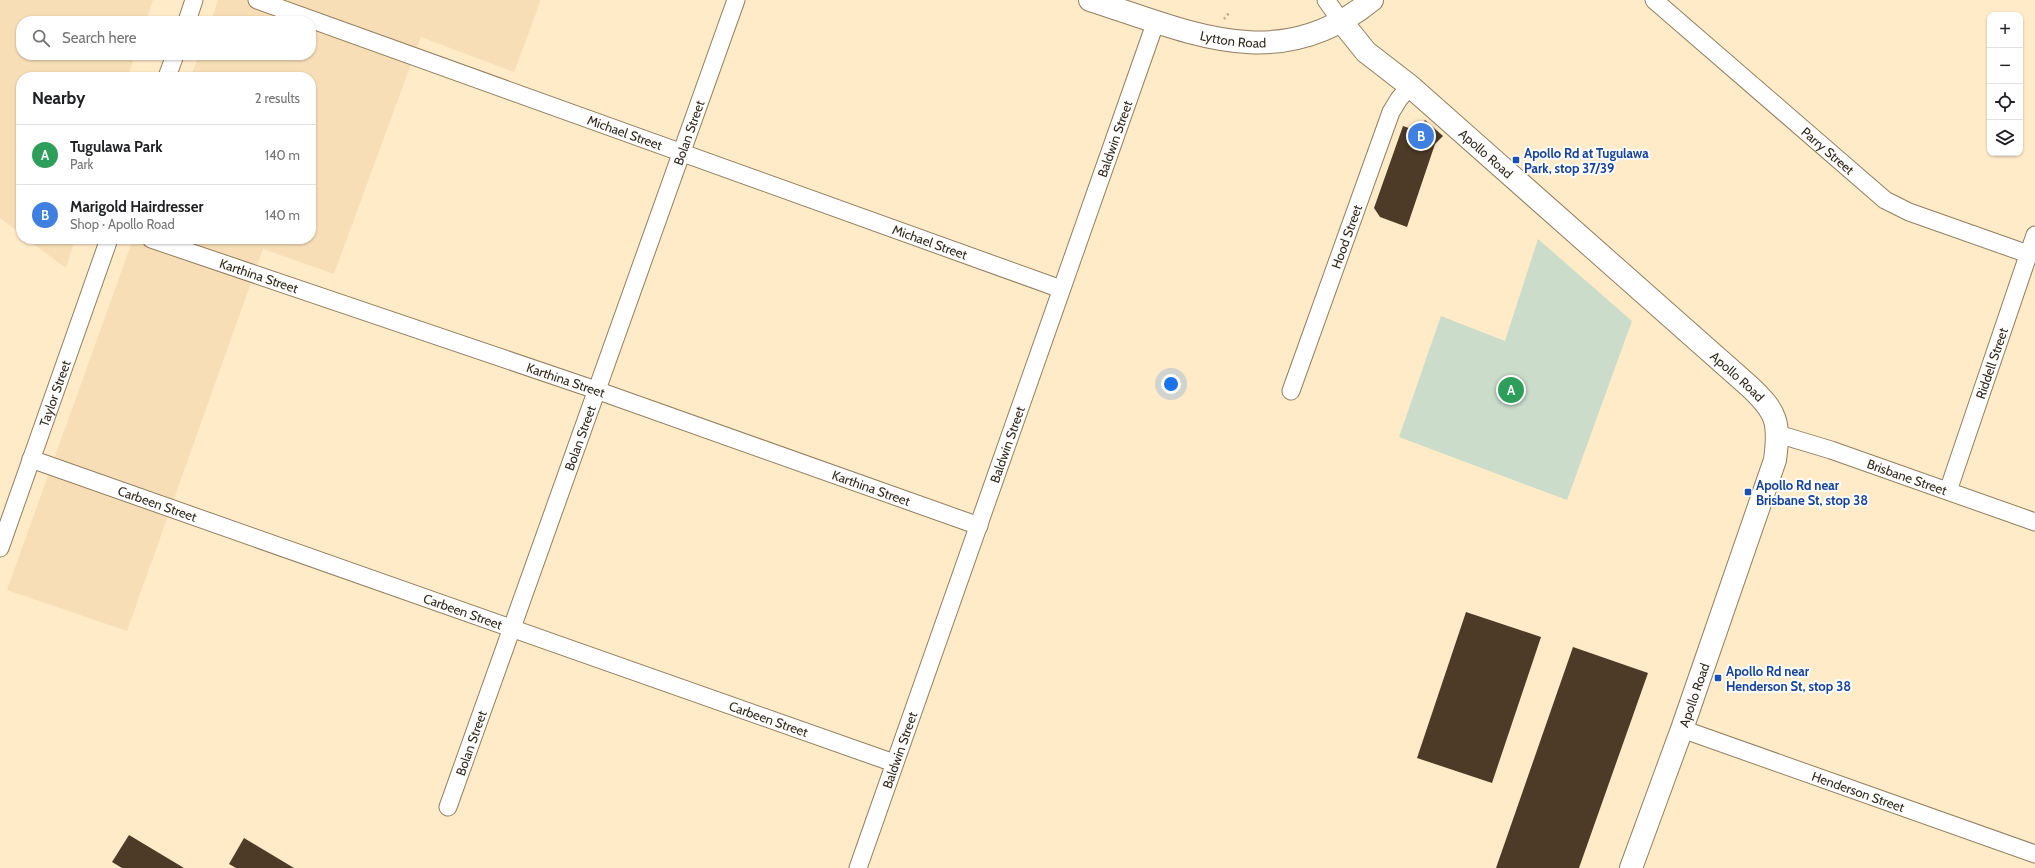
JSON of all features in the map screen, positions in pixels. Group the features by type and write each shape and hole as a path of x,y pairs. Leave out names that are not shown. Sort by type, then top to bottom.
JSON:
{"street":[{"path":"189,16 194,0"},
{"name":"Michael Street","path":"257,0 301,16"},
{"name":"Bolan Street","path":"448,807 736,0"},
{"name":"Lytton Road","path":"1090,0 1216,40 1260,44 1297,39 1317,33 1341,21 1372,0"},
{"path":"1326,0 1341,21"},
{"name":"Parry Street","path":"1654,0 1885,200 1908,212 2028,254"},
{"name":"Michael Street","path":"316,21 1061,289"},
{"name":"Baldwin Street","path":"858,868 1156,21"},
{"name":"Apollo Road","path":"1341,21 1366,52 1410,86 1749,386 1766,402 1776,420 1778,434 1775,460 1682,729 1631,868"},
{"path":"169,72 173,60"},
{"name":"Hood Street","path":"1291,391 1391,112 1399,99 1410,86"},
{"name":"Riddell Street","path":"1948,491 2035,235"},
{"name":"Taylor Street","path":"0,548 107,244"},
{"name":"Karthina Street","path":"166,244 596,390 979,526"},
{"name":"Brisbane Street","path":"1778,434 1797,438 2035,522"},
{"name":"Carbeen Street","path":"31,459 894,763"},
{"name":"Henderson Street","path":"1682,729 2035,854"}],"shaded area":[{"path":"0,0 153,0 148,16 16,16 16,60 133,60 130,72 16,72 16,230 0,218"},
{"path":"218,0 541,0 514,72 421,37 334,274 263,249 127,631 7,590 131,244 316,244 316,72 193,72 197,60 316,60 316,16 213,16"},
{"path":"34,244 73,244 66,268"}],"green space":[{"path":"1538,239 1632,321 1567,500 1399,437 1441,316 1505,341"}],"building":[{"path":"1425,120 1443,136 1435,144 1407,227 1380,217 1374,208 1403,126 1417,131"},
{"path":"1466,612 1541,637 1492,783 1417,758"},
{"path":"1573,647 1648,673 1579,868 1496,868"},
{"path":"129,835 184,868 122,868 112,862"},
{"path":"244,838 294,868 236,868 229,864"}],"place":[{"name":"Marigold Hairdresser","path":"1421,136"},
{"name":"Apollo Rd at Tugulawa Park, stop 37/39","path":"1516,160"},
{"name":"Tugulawa Park","path":"1511,390"},
{"name":"Apollo Rd near Brisbane St, stop 38","path":"1748,492"},
{"name":"Apollo Rd near Henderson St, stop 38","path":"1718,678"}]}
